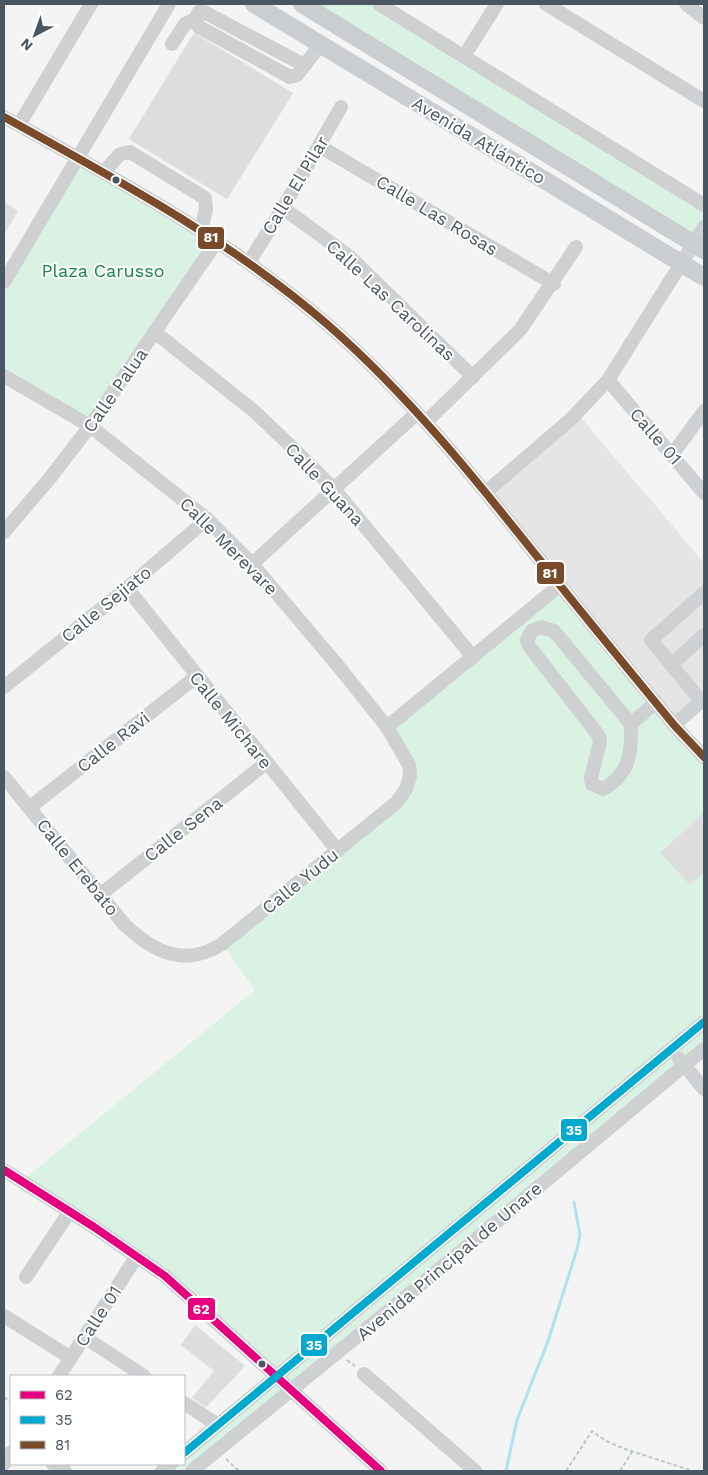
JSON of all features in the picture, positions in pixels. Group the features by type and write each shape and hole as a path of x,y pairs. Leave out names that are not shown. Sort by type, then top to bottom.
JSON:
{"main road":[{"name":"Avenida Atlántico","path":"254,4 704,276"},
{"name":"Avenida Atlántico","path":"302,4 699,247"}],"street":[{"path":"19,125 91,4"},
{"path":"4,282 169,4"},
{"path":"379,4 704,204"},
{"path":"464,56 497,4"},
{"path":"546,4 704,101"},
{"path":"686,4 704,18"},
{"path":"172,44 185,24 195,19 198,27 290,77 297,75 321,44"},
{"name":"Calle El Pilar","path":"249,262 283,208 341,107"},
{"path":"4,117 104,172 201,230 249,262 328,325 422,417 486,492 674,725 704,757"},
{"name":"Calle Las Rosas","path":"319,146 554,284"},
{"path":"104,172 120,154 130,152 205,198 206,209 201,230"},
{"name":"Calle Las Carolinas","path":"283,208 350,257 473,377"},
{"path":"486,492 570,419 608,380 682,263 699,247 704,227"},
{"name":"Calle Palua","path":"4,532 50,478 90,426 218,241"},
{"path":"252,564 334,489 473,377 520,330 554,284 576,248"},
{"name":"Calle Guana","path":"156,333 255,412 334,489 473,656"},
{"name":"Calle Merevare","path":"4,376 90,426 206,519 252,564 387,727 410,765"},
{"name":"Calle 01","path":"608,380 704,493"},
{"path":"672,455 704,411"},
{"name":"Calle Sejiato","path":"4,687 126,588 206,519"},
{"path":"387,727 560,585"},
{"name":"Calle Michare","path":"126,588 338,851"},
{"path":"674,725 703,700 652,643 652,637 704,593"},
{"path":"631,724 554,631 541,627 532,631 527,640 529,646 599,736 600,742 591,778 592,784 597,787 603,789 615,782 626,768 631,724 656,702"},
{"path":"671,665 704,634"},
{"name":"Calle Ravi","path":"29,808 196,677"},
{"name":"Calle Sena","path":"100,894 266,763"},
{"name":"Calle Yudu","path":"159,951 184,956 198,956 210,952 338,851 396,802 406,789 410,776 410,765"},
{"name":"Calle Erebato","path":"4,776 100,894 137,936 159,951"},
{"name":"Avenida Principal de Unare","path":"185,1452 673,1050 704,1022"},
{"name":"Avenida Principal de Unare","path":"192,1471 292,1391 704,1049"},
{"path":"673,1050 704,1088"},
{"path":"4,1170 137,1256 183,1292 277,1377 374,1469"},
{"path":"26,1277 70,1212"},
{"name":"Calle 01","path":"60,1375 137,1256"},
{"path":"4,1316 71,1358"},
{"path":"84,1337 142,1375"},
{"path":"364,1374 475,1471"},
{"path":"185,1404 218,1425"}],"path":[{"path":"339,1352 364,1374"},
{"path":"566,1471 592,1431 606,1441 632,1452 693,1471"},
{"path":"216,1451 239,1471"},
{"path":"620,1471 632,1452"}],"shaded area":[{"path":"577,413 704,563 704,699 674,725 486,492"}],"green space":[{"path":"302,4 379,4 704,205 704,250"},
{"name":"Plaza Carusso","path":"78,158 217,241 90,426 4,376 4,282"},
{"path":"560,585 704,757 704,1049 192,1471 162,1471 170,1465 185,1465 185,1452 276,1377 183,1292 22,1181 255,990 222,944 383,815 410,776 387,727"}],"building":[{"path":"194,33 293,93 227,199 129,139"},
{"path":"4,202 18,211 4,234"},
{"path":"704,812 704,872 690,885 660,853"},
{"path":"195,1325 245,1366 206,1407 192,1398 214,1371 181,1345"}],"waterway":[{"path":"506,1471 517,1420 548,1341 577,1249 580,1235 574,1202"}],"transit line":[{"name":"81","path":"4,117 130,188 212,238 291,294 360,354 447,447 674,725 704,757"},
{"name":"35","path":"185,1452 704,1022"},
{"name":"62","path":"4,1170 94,1227 165,1276 381,1471"}]}
